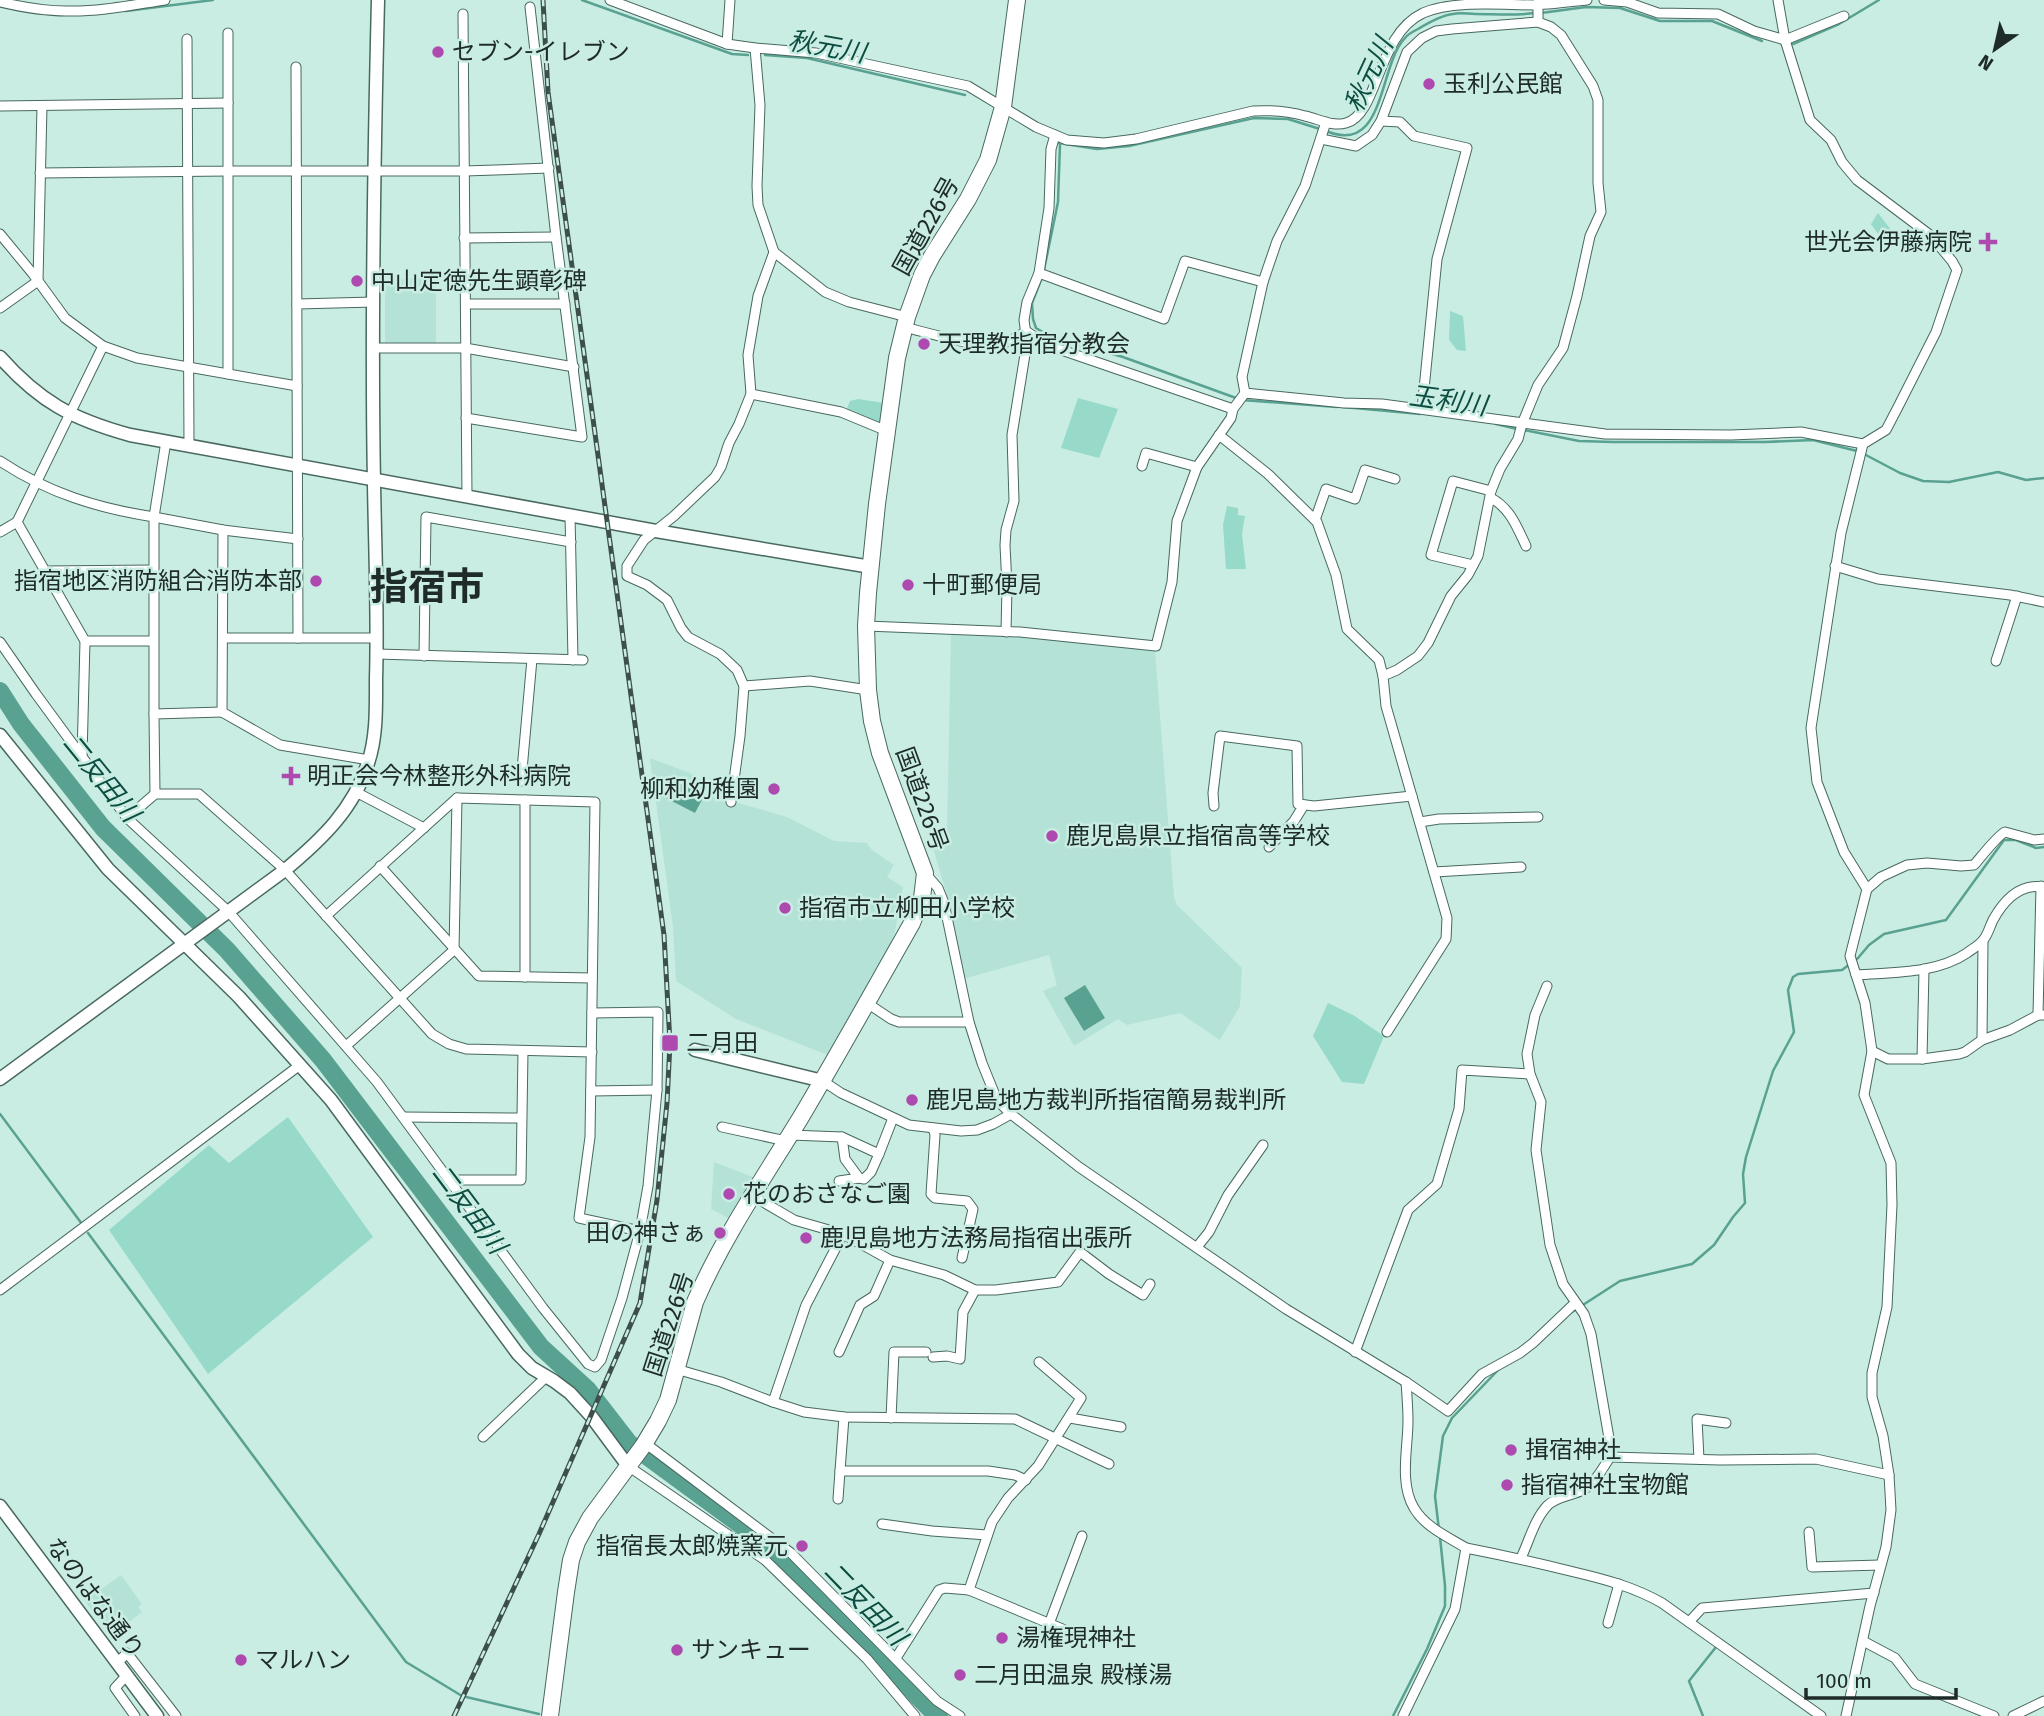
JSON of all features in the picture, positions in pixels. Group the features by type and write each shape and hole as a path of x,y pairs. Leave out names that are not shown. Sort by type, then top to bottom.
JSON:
{"highway":[{"name":"国道226号","path":"550,1716 571,1560 577,1542 590,1518 638,1454 668,1400 695,1301 702,1287 753,1196 823,1081 912,923 922,898 925,873 880,753 872,721 866,626 871,567 887,431 906,322 922,275 988,160 1003,107 1017,0"}],"street":[{"path":"0,2 64,12 165,0"},
{"path":"0,1079 285,870 331,829 356,792 369,760 374,736 377,654 374,171 378,0"},
{"path":"610,0 727,44 816,53 968,86 1036,127 1067,140 1104,143 1136,139 1252,111 1269,110 1304,115 1324,131 1356,146 1372,135 1381,121 1407,52 1422,38 1436,31 1587,0"},
{"path":"727,44 730,0"},
{"path":"1604,0 1627,2 1658,13 1718,14 1754,31 1785,40 1844,16"},
{"path":"1245,393 1382,404 1605,434 1731,435 1801,432 1863,444 1886,430 1936,332 1956,270 1952,261 1930,235 1857,180 1842,162 1831,141 1810,120 1785,40 1778,0"},
{"path":"866,626 1006,632 1156,646 1172,582 1175,530 1197,467 1245,393 1242,377 1263,282 1277,241 1305,186 1324,131 1337,124 1349,122 1365,108 1390,45 1402,29 1423,13 1454,6 1538,11 1561,35 1593,86 1598,100 1598,183 1601,212 1590,236 1563,348 1538,385 1518,439 1500,469 1474,565 1451,596 1418,656 1398,670 1383,676"},
{"path":"466,418 582,438 530,7"},
{"path":"463,14 467,496"},
{"path":"228,33 228,374"},
{"path":"187,39 189,445"},
{"path":"755,48 760,105 758,205 774,252 825,292 906,322 973,343 993,345 1015,339 1026,331"},
{"path":"296,67 298,638"},
{"path":"0,106 228,103"},
{"path":"38,281 42,106"},
{"path":"1381,121 1401,122 1414,136 1467,148 1437,259 1422,409"},
{"path":"1006,632 1005,545 1014,501 1012,435 1027,342 1024,320 1027,302 1041,274 1049,208 1051,149 1055,136"},
{"path":"40,173 465,171 549,168"},
{"path":"0,234 65,317 103,346 138,358 298,386"},
{"path":"464,239 556,237"},
{"path":"731,802 744,685 737,670 728,660 688,636 667,600 626,576 627,566 644,540 715,477 721,467 751,394 748,355 758,296 774,252"},
{"path":"1041,274 1164,319 1185,261 1263,282"},
{"path":"0,308 38,281"},
{"path":"298,304 374,302"},
{"path":"467,304 565,304"},
{"path":"1026,331 1046,345 1233,409"},
{"path":"0,532 17,522 103,346"},
{"path":"374,348 465,348 574,367"},
{"path":"0,357 23,382 43,398 97,426 130,435 656,531 871,567"},
{"path":"751,394 841,412 887,431"},
{"path":"1219,435 1268,474 1315,520 1336,575 1347,629 1379,660 1386,706 1447,918 1446,939 1387,1032"},
{"path":"155,794 154,517 166,441"},
{"path":"1863,444 1840,533 1811,728 1816,782 1844,852 1867,889"},
{"path":"1142,466 1146,453 1197,467"},
{"path":"0,461 36,484 113,510 223,530 298,539"},
{"path":"1315,520 1326,489 1355,499 1365,470 1395,479"},
{"path":"1474,565 1431,555 1453,481 1491,495 1501,503 1512,517 1527,546"},
{"path":"377,654 578,660 570,515"},
{"path":"424,656 426,517 571,542"},
{"path":"17,522 85,641 82,757"},
{"path":"222,712 223,530"},
{"path":"1835,566 1878,579 2017,596 2044,602"},
{"path":"46,571 153,570"},
{"path":"1996,661 2017,596"},
{"path":"223,639 377,638"},
{"path":"85,641 153,641"},
{"path":"0,642 127,818 225,914 377,1082 543,1308 588,1364 595,1367 601,1360 618,1311 640,1231 648,1186 657,1090 658,1012 592,1013"},
{"path":"521,781 532,659"},
{"path":"744,685 810,681 868,690"},
{"path":"154,714 222,712 281,746 369,760"},
{"path":"0,735 108,869 239,997 331,1100 517,1354 532,1368 570,1393 591,1416 765,1560 867,1659 915,1716"},
{"path":"1214,806 1213,793 1220,736 1297,746 1297,804 1314,806 1412,796"},
{"path":"356,792 424,828"},
{"path":"127,818 155,794 199,794 285,870 432,1034 449,1044 466,1049 592,1052"},
{"path":"346,1046 454,950 457,798"},
{"path":"327,916 457,798 595,802 590,1137 579,1218 640,1231"},
{"path":"525,800 525,976"},
{"path":"1269,847 1294,821 1304,805"},
{"path":"1420,822 1439,819 1538,817"},
{"path":"1846,1716 1886,1547 1891,1510 1883,1436 1872,1397 1872,1373 1887,1307 1892,1205 1891,1163 1864,1095 1872,1051 1865,1003 1850,956 1867,889 1881,877 1907,865 1974,865 1991,848 1998,835 2005,832 2034,840 2044,839"},
{"path":"380,866 479,976 593,978"},
{"path":"1434,872 1521,867"},
{"path":"925,873 938,888 944,903 969,1022 997,1100 1079,1167 1286,1309 1406,1382 1448,1411 1482,1374 1520,1353 1575,1303"},
{"path":"1872,1051 1888,1059 1922,1059 1965,1052 1982,1040 2041,1015 2043,887 2016,891 2007,899 1994,917 1983,941 1982,1040"},
{"path":"1856,975 1924,969 1965,955 1983,941"},
{"path":"1922,1059 1924,969"},
{"path":"1521,1558 1540,1516 1547,1507 1555,1500 1581,1491 1589,1485 1611,1457 1591,1334 1584,1314 1563,1284 1550,1245 1536,1150 1541,1102 1530,1074 1527,1054 1535,1014 1547,986"},
{"path":"867,1003 900,1022 969,1022"},
{"path":"695,1050 823,1081 841,1093 909,1125 961,1131 977,1130 1011,1114"},
{"path":"449,1180 521,1180 523,1051"},
{"path":"0,1290 300,1065"},
{"path":"1355,1352 1408,1210 1437,1184 1459,1109 1462,1070 1530,1074"},
{"path":"591,1091 657,1090"},
{"path":"403,1117 521,1118"},
{"path":"839,1181 864,1179 871,1172 893,1118"},
{"path":"722,1127 788,1138 842,1137 880,1154"},
{"path":"933,1128 935,1135 931,1194 935,1198 967,1201 973,1209 962,1258"},
{"path":"842,1137 845,1159 859,1178"},
{"path":"1197,1247 1262,1145"},
{"path":"753,1196 794,1220 842,1234 890,1260 944,1275 975,1290 1058,1282 1080,1252 1143,1295 1150,1284"},
{"path":"773,1402 807,1305 842,1234"},
{"path":"839,1352 860,1305 874,1296 890,1260"},
{"path":"891,1418 894,1352 960,1359 963,1312 975,1290"},
{"path":"969,1590 987,1535 1001,1508 1056,1439 1081,1398 1039,1362"},
{"path":"676,1369 804,1412 844,1417 1015,1419 1109,1464"},
{"path":"483,1437 547,1377"},
{"path":"1406,1382 1406,1479 1409,1496 1414,1509 1433,1528 1466,1548 1521,1558 1643,1592 1821,1716"},
{"path":"838,1499 844,1417"},
{"path":"1070,1418 1121,1427"},
{"path":"1699,1459 1697,1419 1726,1423"},
{"path":"638,1454 791,1553 937,1701 960,1716"},
{"path":"1611,1457 1816,1459 1889,1475"},
{"path":"840,1471 988,1471 1015,1475 1026,1480"},
{"name":"なのはな通り","path":"0,1506 156,1716"},
{"path":"882,1524 987,1535"},
{"path":"1809,1532 1812,1567 1880,1565"},
{"path":"1049,1624 1082,1536"},
{"path":"1403,1716 1455,1609 1466,1548"},
{"path":"1608,1623 1619,1584"},
{"path":"896,1658 939,1590 945,1588 969,1590 1077,1635"},
{"path":"1689,1622 1702,1608 1874,1593"},
{"path":"1863,1641 1895,1658 1915,1684 1994,1716"},
{"path":"118,1662 127,1653 176,1716"},
{"path":"127,1675 115,1688 135,1716"},
{"path":"2013,1716 2044,1701"}],"shaded area":[{"path":"1878,213 1898,239 1889,250 1871,224"},
{"path":"436,277 436,343 385,344 385,280"},
{"path":"1450,311 1463,316 1466,351 1457,350 1449,340"},
{"path":"1078,398 1118,409 1099,458 1061,448"},
{"path":"858,399 884,403 882,425 846,411 850,401"},
{"path":"1227,506 1238,508 1238,515 1245,516 1242,534 1246,569 1226,569 1223,525"},
{"name":"鹿児島県立指宿高等学校","path":"951,633 1020,635 1155,650 1174,897 1177,905 1242,968 1240,1006 1220,1040 1180,1013 1127,1025 1118,1019 1074,1046 1043,991 1057,985 1049,955 963,979 948,899 934,851 925,840 947,832"},
{"name":"指宿市立柳田小学校","path":"650,758 690,773 718,797 787,817 834,841 867,843 872,850 894,865 887,877 903,887 895,931 887,953 828,1055 736,1019 676,981 673,927"},
{"path":"671,779 704,796 695,813 662,796"},
{"path":"1085,985 1105,1018 1084,1031 1064,998"},
{"path":"1328,1003 1353,1015 1384,1036 1364,1084 1342,1082 1313,1036"},
{"path":"288,1117 373,1237 208,1374 109,1230 209,1145 229,1163"},
{"name":"花のおさなご園","path":"714,1162 755,1178 730,1219 711,1209"},
{"path":"121,1575 142,1604 138,1607 142,1612 111,1636 85,1601"}],"waterway":[{"name":"秋元川","path":"126,11 213,0"},
{"name":"秋元川","path":"582,0 732,54 748,55"},
{"name":"秋元川","path":"1793,44 1839,24 1879,0"},
{"name":"秋元川","path":"1541,13 1586,7 1620,8 1660,21 1712,21 1762,41"},
{"name":"秋元川","path":"1326,131 1346,135 1360,131 1370,120 1396,51 1413,32 1456,13 1534,13"},
{"name":"秋元川","path":"765,55 807,58 965,95"},
{"name":"秋元川","path":"1059,143 1097,149 1129,146 1254,118 1288,119 1320,129"},
{"name":"玉利川","path":"1044,270 1058,202 1060,144"},
{"name":"玉利川","path":"1041,280 1032,303 1036,328 1051,337 1123,357 1236,398"},
{"name":"玉利川","path":"1242,400 1337,407"},
{"name":"玉利川","path":"1343,407 1420,414"},
{"name":"玉利川","path":"1496,424 1517,429"},
{"name":"玉利川","path":"1524,430 1579,441 1813,440 1857,451"},
{"name":"玉利川","path":"1864,454 1900,473 1923,481 1949,482 1998,472 2026,480 2044,478"},
{"name":"二反田川","path":"0,691 21,724 103,828 227,950 323,1060 541,1347 588,1390 629,1443 776,1551 939,1716"},
{"path":"1572,1312 1620,1281 1692,1264 1714,1245 1745,1203 1743,1174 1746,1157 1773,1071 1794,1032 1788,990 1793,977 1798,974 1842,970 1884,934 1946,920 2004,840 2016,840 2036,848 2044,847"},
{"path":"0,1114 82,1224"},
{"path":"88,1233 406,1662 462,1696 539,1714"},
{"path":"1439,1530 1435,1496 1443,1436 1452,1418 1501,1367"},
{"path":"1393,1716 1427,1649 1445,1606 1440,1537"},
{"path":"1703,1716 1689,1681 1716,1647"}],"railway":[{"path":"454,1716 539,1534 640,1303 657,1200 667,1103 670,1043 664,935 548,92 543,0"}],"place":[{"name":"セブン-イレブン","path":"438,52"},
{"name":"玉利公民館","path":"1429,84"},
{"name":"世光会伊藤病院","path":"1988,242"},
{"name":"中山定徳先生顕彰碑","path":"357,281"},
{"name":"天理教指宿分教会","path":"924,344"},
{"name":"指宿地区消防組合消防本部","path":"316,581"},
{"name":"十町郵便局","path":"908,585"},
{"name":"明正会今林整形外科病院","path":"291,776"},
{"name":"柳和幼稚園","path":"774,789"},
{"name":"鹿児島県立指宿高等学校","path":"1052,836"},
{"name":"指宿市立柳田小学校","path":"785,908"},
{"name":"二月田","path":"670,1043"},
{"name":"鹿児島地方裁判所指宿簡易裁判所","path":"912,1100"},
{"name":"花のおさなご園","path":"729,1194"},
{"name":"田の神さぁ","path":"720,1233"},
{"name":"鹿児島地方法務局指宿出張所","path":"806,1238"},
{"name":"揖宿神社","path":"1511,1450"},
{"name":"指宿神社宝物館","path":"1507,1485"},
{"name":"指宿長太郎焼窯元","path":"802,1546"},
{"name":"湯権現神社","path":"1002,1638"},
{"name":"サンキュー","path":"677,1650"},
{"name":"マルハン","path":"241,1660"},
{"name":"二月田温泉 殿様湯","path":"960,1675"}],"district":[{"name":"指宿市","path":"427,587"}]}
